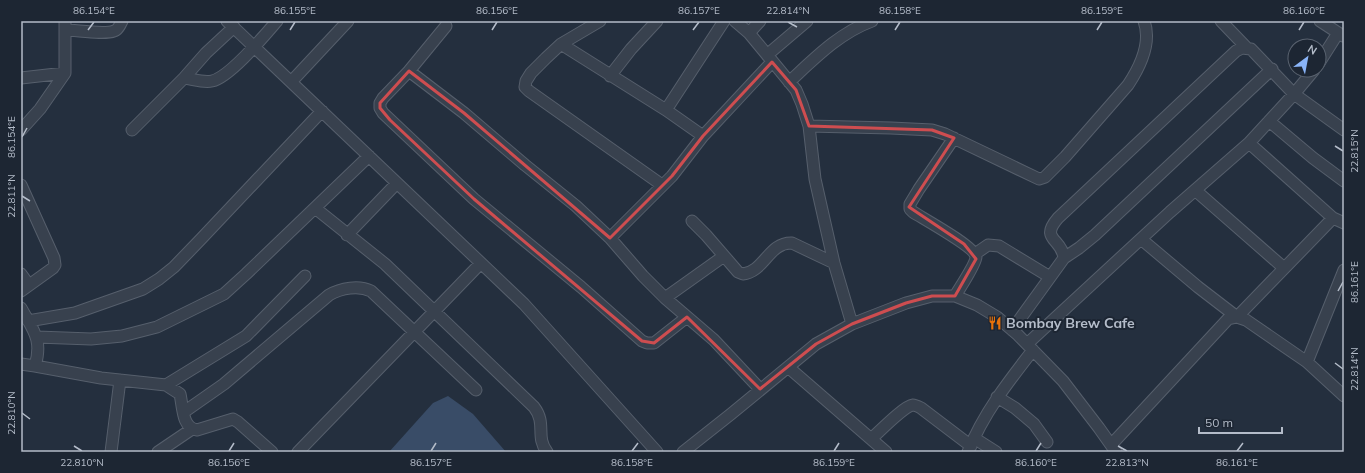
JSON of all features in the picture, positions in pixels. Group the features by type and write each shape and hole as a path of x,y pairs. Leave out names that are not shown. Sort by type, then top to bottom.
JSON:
{"street":[{"path":"21,130 40,109 65,73 65,25 104,32 118,29 122,21"},
{"path":"184,78 210,82 217,80 234,66 277,21"},
{"path":"291,82 348,21"},
{"path":"600,21 561,44 531,73 526,81 525,87 662,186"},
{"path":"610,76 631,49 657,21"},
{"path":"666,110 724,21"},
{"path":"735,21 749,33 796,90 809,126 815,179 834,263 852,324"},
{"path":"749,33 760,21"},
{"path":"610,238 672,176 703,136 770,58 807,21"},
{"path":"789,82 826,49 848,32 872,21"},
{"path":"809,126 932,130 954,138 1039,179 1045,177 1066,157 1135,75 1146,47 1147,34 1144,21"},
{"path":"1221,21 1246,47 1251,49 1294,94 1344,130"},
{"path":"1320,21 1341,34 1327,52"},
{"path":"132,130 184,78 230,24 524,304 657,452"},
{"path":"446,26 409,71 383,98 380,103 380,108 390,120 474,199 581,287 642,341 647,344 654,343 687,317"},
{"path":"561,44 666,110 703,136"},
{"path":"1064,258 1063,251 1052,238 1050,233 1052,226 1058,218 1236,51 1246,47"},
{"path":"1012,330 1064,258 1094,235 1272,70"},
{"path":"409,71 464,113 576,206 610,238 643,276 665,298 714,340 760,389"},
{"path":"21,78 65,73"},
{"path":"971,445 982,422 997,397 1030,347 1141,239 1249,143 1307,78"},
{"path":"28,321 75,313 143,289 159,279 174,267 201,240 322,111"},
{"path":"1269,121 1312,158 1344,181"},
{"path":"954,138 919,189 910,204 910,209 964,244 975,254 976,259 974,264 955,296"},
{"path":"1249,143 1333,218 1344,223"},
{"path":"38,337 91,339 122,336 157,327 224,294 369,156"},
{"path":"347,235 397,183"},
{"path":"21,184 54,258 55,265 25,288 21,274"},
{"path":"1195,190 1284,268"},
{"path":"315,208 385,264 539,414 541,419 541,444 547,452"},
{"path":"683,452 816,344 852,324 906,303 932,296 955,296 977,305 997,317 1030,347 1063,382 1114,450 1228,319 1237,317 1333,218"},
{"path":"692,221 738,272 743,274 748,274 753,271 779,245 785,243 792,243 834,263"},
{"path":"1141,239 1198,287 1237,317 1246,320 1307,362 1344,396"},
{"path":"975,254 988,245 999,246 1050,278"},
{"path":"665,298 724,256"},
{"path":"298,452 481,263"},
{"path":"1307,362 1344,270"},
{"path":"166,384 246,336 305,276"},
{"path":"184,412 224,384 335,291 358,288 366,288 371,291 476,390"},
{"path":"21,308 38,337 39,354 35,366"},
{"path":"21,364 101,378 166,384 180,394 187,426 192,430"},
{"path":"788,366 886,452"},
{"path":"111,452 120,380"},
{"path":"997,397 1015,408 1034,424 1047,442"},
{"path":"871,439 901,411 914,405 921,408 971,445 996,452"},
{"path":"158,452 192,430 197,430 233,419 272,452"}],"highlighted area":[{"path":"772,62 796,90 809,126 932,130 954,138 909,207 964,244 976,259 955,296 932,296 906,303 852,324 816,344 760,389 687,317 654,343 642,341 474,199 390,120 380,108 380,103 409,71 464,113 610,238 672,176 703,136"}],"water":[{"path":"448,396 473,414 506,452 389,452 433,403"}],"place":[{"name":"Bombay Brew Cafe","path":"995,323"}]}
